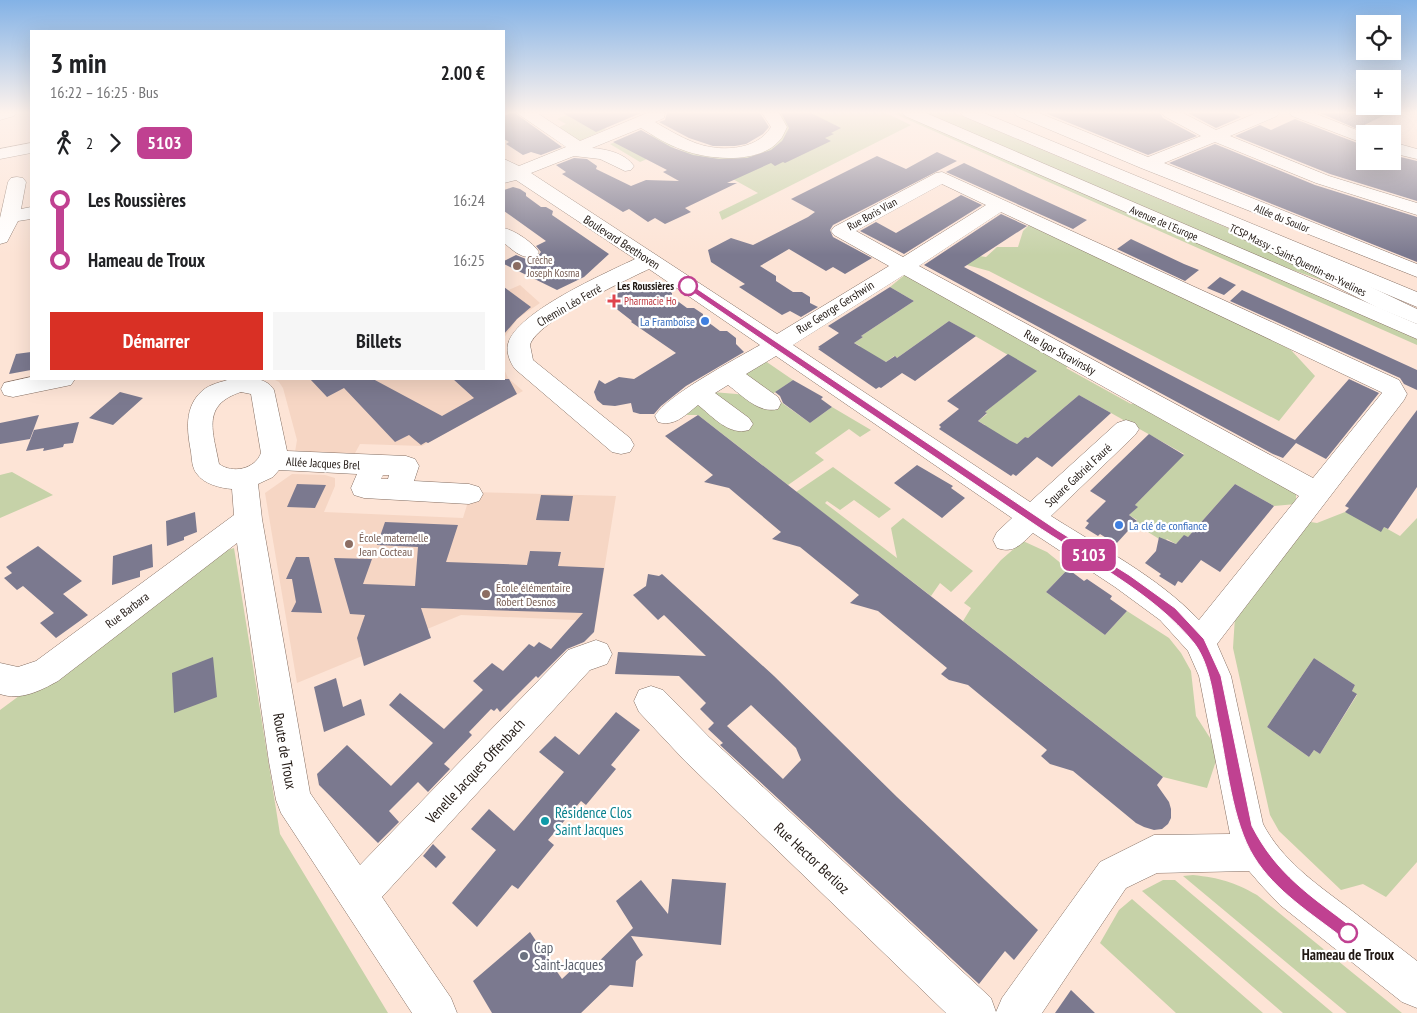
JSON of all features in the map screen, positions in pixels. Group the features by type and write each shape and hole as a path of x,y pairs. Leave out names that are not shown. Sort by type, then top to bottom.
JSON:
{"street":[{"path":"508,171 540,160"},
{"path":"615,160 625,166"},
{"name":"Avenue de l'Europe","path":"1019,160 1417,332"},
{"name":"TCSP Massy - Saint-Quentin-en-Yvelines","path":"1072,160 1254,236 1417,317"},
{"path":"1080,160 1417,300"},
{"name":"Allée du Soulor","path":"1138,160 1417,271"},
{"path":"1147,164 1156,160"},
{"path":"1271,160 1328,182 1417,209"},
{"name":"Boulevard Beethoven","path":"508,171 650,260 774,345 1125,578 1171,611 1200,642 1215,676 1246,828 1258,852 1275,873 1294,891 1417,987"},
{"name":"Rue Boris Vian","path":"904,266 840,231 942,177 1000,204"},
{"path":"0,238 10,217 17,182"},
{"path":"904,266 1000,204 1390,386 1395,394 1200,642"},
{"path":"10,217 30,213"},
{"path":"505,235 529,252"},
{"name":"TCSP Massy - Saint-Quentin-en-Yvelines","path":"1227,250 1386,303"},
{"name":"Chemin Léo Ferré","path":"621,444 523,364 518,352 519,344 526,332 536,323 564,305 650,260"},
{"name":"Rue George Gershwin","path":"667,416 698,393 904,266"},
{"name":"Rue Igor Stravinsky","path":"904,266 1317,492"},
{"path":"729,374 769,403"},
{"path":"13,389 58,380"},
{"path":"231,382 258,386 262,390 274,453 272,460 259,472 244,478 225,480 212,475 207,470 203,444 200,411 202,405 231,382"},
{"path":"698,393 740,424"},
{"name":"Square Gabriel Fauré","path":"1007,540 1126,429"},
{"name":"Allée Jacques Brel","path":"272,460 374,465 364,488 469,494"},
{"name":"Route de Troux","path":"244,478 248,519 286,762 294,800 436,1013"},
{"name":"Rue Barbara","path":"0,678 4,681 16,682 31,680 47,671 248,519"},
{"name":"Venelle Jacques Offenbach","path":"358,895 579,660 596,654"},
{"name":"Rue Hector Berlioz","path":"651,701 697,749 976,1013"},
{"path":"1016,1013 1103,887 1114,876 1154,854 1258,852"}],"shaded area":[{"path":"520,285 540,303 517,319 505,337 505,292"},
{"path":"505,371 508,378 523,391 422,446 360,444 354,455 295,452 297,440 283,388 275,380 505,380"},
{"path":"292,474 325,475 335,478 335,486 324,512 463,518 471,492 616,496 596,621 461,615 297,683 265,493"}],"green space":[{"path":"699,160 841,160 722,220 719,212 758,193"},
{"path":"1000,160 1010,160 1417,339 1417,345"},
{"path":"1027,160 1067,160 1242,234 1332,284 1233,249"},
{"path":"1031,223 1200,302 1291,350 1315,376 1279,421 989,271 967,265 958,253 986,257 997,247 1018,247 1023,231"},
{"path":"907,273 1017,331 1241,456 1244,455 1296,490 1296,504 1274,506 1235,484 1188,537 1184,536 1176,544 1167,539 1164,542 1135,524 1137,520 1129,515 1137,507 1135,505 1184,454 1079,395 1028,438 1025,437 1017,444 1009,440 1006,442 982,427 985,425 978,421 987,414 985,412 1036,371 949,321 897,358 894,356 886,362 880,359 877,360 857,348 860,346 854,343 863,337 861,336 914,301 890,287","holes":["1072,364 1138,401 1131,404 1066,368"]},
{"path":"761,358 793,380 771,395 810,423 832,407 871,430 860,437 849,429 815,453 824,460 788,485 698,415 681,415 713,392 748,395 741,374"},
{"path":"833,467 891,509 879,518 854,500 840,510 827,501 825,503 897,558 891,528 903,518 973,571 951,592 940,583 931,596 796,492"},
{"path":"12,472 53,495 0,518 0,475"},
{"path":"1345,512 1384,527 1400,536 1417,518 1417,862 1386,897 1363,884 1341,890 1279,831 1270,815 1233,648 1237,585 1285,518 1317,523","holes":["1314,658 1355,685 1352,691 1357,695 1320,754 1314,750 1309,757 1267,727"]},
{"path":"1023,541 1047,552 1068,569 1046,592 1105,635 1127,611 1169,638 1181,653 1191,671 1196,716 1219,752 1207,788 1163,777 963,621 971,608 964,603 1001,560"},
{"path":"234,548 280,834 388,1013 0,1013 0,710 209,556"},
{"path":"1193,875 1226,881 1257,895 1402,1013 1347,1013 1183,876"},
{"path":"1163,880 1175,880 1333,1013 1283,1013 1142,891"},
{"path":"1132,899 1263,1013 1176,1013 1100,943 1119,910"}],"building":[{"path":"568,160 589,160 597,166 596,169 631,186 646,180 679,181 663,172 667,170 648,160 791,160 775,166 771,163 727,183 737,183 685,208 691,212 665,224 655,218 648,222 629,209 623,212 562,174 566,172 556,165"},
{"path":"868,160 887,160 906,169 922,160 957,161 833,225 830,230 833,237 872,258 845,274 833,267 826,271 789,249 760,266 776,276 776,281 793,292 802,292 810,297 810,303 818,307 801,317 790,311 782,315 739,287 745,284 711,262 708,250 731,238 753,245 808,217 815,212 791,199"},
{"path":"1176,160 1255,160 1315,185 1417,217 1417,262 1169,163"},
{"path":"1296,160 1356,160 1356,170 1401,170 1401,160 1417,161 1417,201 1330,174"},
{"path":"964,163 1087,220 1073,229 946,172"},
{"path":"513,187 520,189 541,207 546,207 553,211 552,215 609,254 584,277 557,290 505,264 505,260 516,255 526,259 536,258 541,252 536,246 546,241 505,212 505,190"},
{"path":"961,195 982,205 904,254 860,231 876,222 896,233"},
{"path":"1001,214 1027,226 964,267 1295,440 1349,379 1379,393 1326,459 1296,443 1283,458 1273,454 924,265"},
{"path":"1131,239 1199,270 1185,281 1117,249"},
{"path":"1220,277 1236,285 1224,295 1207,288"},
{"path":"647,282 657,287 664,287 672,293 672,297 687,308 694,308 703,314 703,319 720,331 727,331 736,338 736,344 744,352 686,386 654,414 640,414 633,412 631,403 615,406 603,405 597,400 594,392 599,380 605,384 619,377 634,379 676,353 631,322 605,300 637,283 643,285"},
{"path":"890,287 914,301 861,336 863,337 854,343 886,362 895,356 897,358 949,321 976,336 915,381 902,373 881,388 876,389 818,349 820,348 818,347 839,333 828,326"},
{"path":"505,288 531,307 505,333"},
{"path":"1242,290 1417,370 1417,390 1404,384 1400,378 1230,301"},
{"path":"30,352 30,370 9,374 16,354"},
{"path":"1008,354 1037,371 985,412 987,413 978,421 1009,440 1017,444 1025,437 1028,438 1079,395 1111,413 1052,467 1037,457 1016,476 1013,474 1011,476 939,429 941,427 939,425 959,409 947,401"},
{"path":"509,379 517,394 428,443 426,442 421,445 409,435 395,442 344,388 327,397 311,380 375,380 442,416 474,398 454,380"},
{"path":"793,380 823,397 821,399 832,407 810,423 783,403 780,396 775,392"},
{"path":"120,392 143,398 113,425 89,418"},
{"path":"1417,410 1417,487 1388,529 1384,527 1381,532 1345,512 1349,508 1345,506"},
{"path":"39,415 30,439 0,444 0,423"},
{"path":"698,415 1163,777 1157,785 1169,802 1171,809 1171,818 1168,824 1162,829 1154,830 1136,823 1073,771 1050,764 1041,756 1047,750 968,685 949,680 941,674 947,668 878,611 850,603 859,595 800,547 772,539 781,532 729,488 704,482 713,475 665,436"},
{"path":"79,422 73,443 43,451 44,448 26,451 34,430"},
{"path":"1149,434 1184,455 1135,505 1138,507 1129,515 1137,521 1116,544 1100,534 1098,536 1085,528 1089,523 1086,521 1106,501 1090,491"},
{"path":"917,465 953,486 951,488 965,498 942,518 894,483"},
{"path":"297,484 326,485 315,508 287,507"},
{"path":"1235,484 1274,506 1220,572 1201,560 1182,583 1178,581 1175,586 1159,576 1161,574 1145,563 1156,551 1159,537 1176,544 1184,535 1188,537"},
{"path":"541,495 573,496 569,521 536,520"},
{"path":"195,512 197,532 184,537 184,540 167,546 166,521"},
{"path":"385,522 458,525 446,562 527,565 530,551 561,552 558,566 604,568 594,632 584,642 567,649 538,678 536,676 500,712 497,708 494,711 491,709 469,732 472,735 444,764 450,769 428,792 418,782 389,811 399,822 378,843 319,785 317,774 347,745 391,786 433,743 389,705 400,693 444,729 483,690 473,681 492,663 503,671 529,644 534,647 539,642 551,649 583,613 421,608 431,638 364,666 357,638 365,615 350,614 334,558 372,559 363,584 415,586 418,547 377,545"},
{"path":"152,544 153,567 140,571 140,577 112,585 113,556"},
{"path":"38,546 82,581 63,594 88,615 56,638 40,623 54,613 23,586 17,590 4,578 12,573 6,567"},
{"path":"296,557 309,557 322,613 291,612 296,602 292,579 286,579"},
{"path":"1068,569 1084,581 1087,579 1112,596 1110,599 1127,611 1105,635 1046,592"},
{"path":"648,574 659,576 662,574 774,676 897,797 1038,930 1014,960 1005,951 979,984 720,745 723,743 708,729 714,723 700,709 706,703 679,676 615,674 618,652 706,656 664,615 658,620 633,595 646,586","holes":["751,705 796,748 801,760 783,779 727,726"]},
{"path":"213,657 217,697 174,713 172,673"},
{"path":"1314,658 1355,685 1352,691 1357,694 1320,754 1314,750 1309,757 1267,727"},
{"path":"336,678 343,707 361,699 365,715 324,732 314,687"},
{"name":"Résidence Clos Saint Jacques","path":"616,712 640,730 611,765 616,769 586,805 581,801 548,840 554,845 518,889 512,885 477,927 452,903 496,850 471,829 489,809 514,831 564,772 539,752 555,736 579,755"},
{"path":"433,844 446,857 436,868 423,856"},
{"path":"672,879 726,883 721,945 631,936 643,955 636,961 633,987 610,985 581,1013 492,1013 473,981 530,932 562,979 579,963 587,973 633,928 616,901 641,880 668,914"},
{"path":"1071,990 1095,1013 1055,1013"}],"bus line":[{"name":"5103","path":"688,286 1125,578 1171,611 1200,642 1215,676 1233,772 1246,828 1258,852 1275,873 1294,891 1348,933"}],"place":[{"name":"Crèche Joseph Kosma","path":"517,266"},
{"name":"Les Roussières","path":"688,286"},
{"name":"Pharmacie Ho","path":"614,301"},
{"name":"La Framboise","path":"705,321"},
{"name":"La clé de confiance","path":"1119,525"},
{"name":"École maternelle Jean Cocteau","path":"349,544"},
{"name":"École élémentaire Robert Desnos","path":"486,594"},
{"name":"Résidence Clos Saint Jacques","path":"545,821"},
{"name":"Hameau de Troux","path":"1348,933"},
{"name":"Cap Saint-Jacques","path":"524,956"}]}
